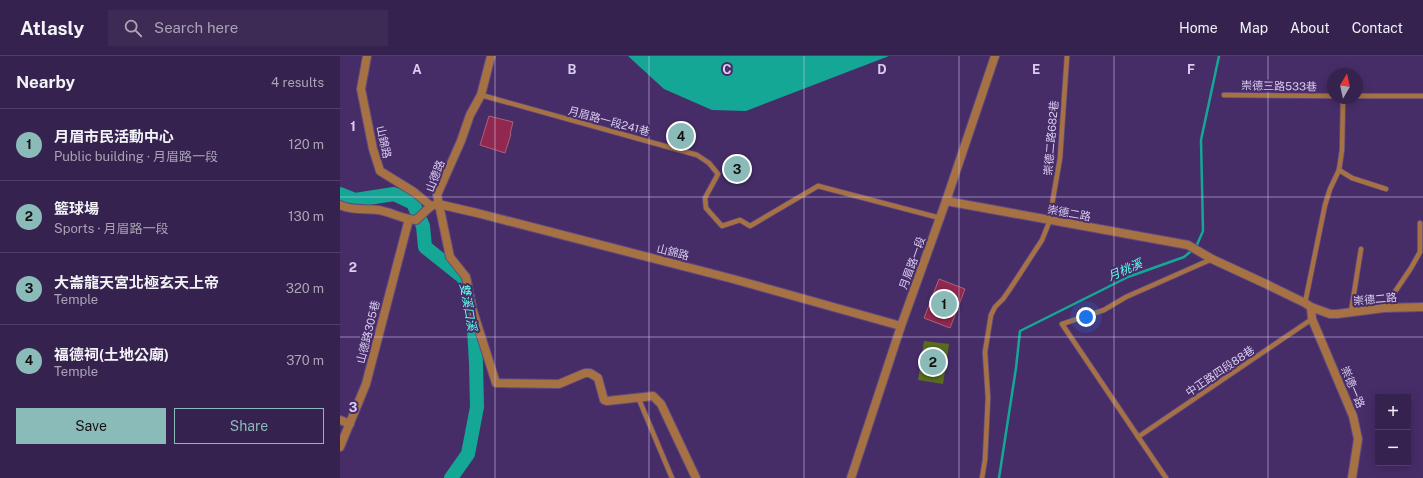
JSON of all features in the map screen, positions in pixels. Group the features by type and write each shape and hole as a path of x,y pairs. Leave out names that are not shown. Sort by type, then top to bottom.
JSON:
{"street":[{"name":"山錦路","path":"367,56 361,89 373,149 380,171 414,192 432,207 477,213 733,279 901,326"},
{"name":"山德路","path":"432,207 461,142 470,115 481,95 491,56"},
{"name":"月眉路一段","path":"852,478 901,326 946,201 995,56"},
{"name":"崇德二路","path":"946,201 1188,245 1212,259 1330,314 1384,308 1423,307"},
{"path":"340,205 361,210 378,210 412,219 432,207 450,257 466,277 472,308 496,383 559,384 584,373 590,373 598,378 604,400 607,401 653,396 662,404 696,478"},
{"name":"山德路305巷","path":"340,448 366,384 412,219"},
{"name":"崇德一路","path":"1308,305 1312,319 1353,416 1357,430 1358,439 1352,478"},
{"path":"340,420 350,424"}],"lane":[{"name":"崇德二路682巷","path":"982,478 985,460 988,398 985,352 991,316 995,307 1003,299 1042,240 1050,220 1060,158 1067,56"},
{"name":"月眉路一段241巷","path":"481,95 697,155 709,163 718,174 705,198 706,208 722,226 740,220 750,226 818,186 940,218"},
{"name":"崇德三路533巷","path":"1224,95 1327,96"},
{"path":"1363,96 1423,96"},
{"path":"1308,305 1325,205 1330,189 1339,170 1342,150 1343,104"},
{"path":"1339,170 1352,178 1386,189"},
{"path":"1384,308 1412,268 1420,252 1420,223"},
{"path":"1351,312 1362,249"},
{"path":"1166,478 1062,324 1104,310 1126,296 1212,259"},
{"name":"中正路四段88巷","path":"1138,437 1312,319"},
{"path":"638,397 672,478"}],"shaded area":[{"path":"628,56 889,56 746,111 712,110 664,89"},
{"path":"924,341 949,344 943,384 918,380"}],"building":[{"path":"489,116 513,122 505,153 480,145"},
{"path":"684,129 688,134 679,143 674,137"},
{"path":"745,162 748,172 729,176 726,165"},
{"path":"939,279 965,289 950,328 924,318"}],"waterway":[{"name":"月桃溪","path":"999,478 1016,368 1020,331 1128,277 1184,257 1196,247 1203,231 1201,140 1219,56"},
{"name":"雙溪口溪","path":"340,194 355,200 394,194 413,203 423,226 425,247 464,278 474,328 477,407 468,454 451,478"}],"place":[{"name":"福德祠(土地公廟)","path":"681,136"},
{"name":"大崙龍天宮北極玄天上帝","path":"737,169"},
{"name":"月眉市民活動中心","path":"944,304"},
{"name":"籃球場","path":"933,362"}]}
